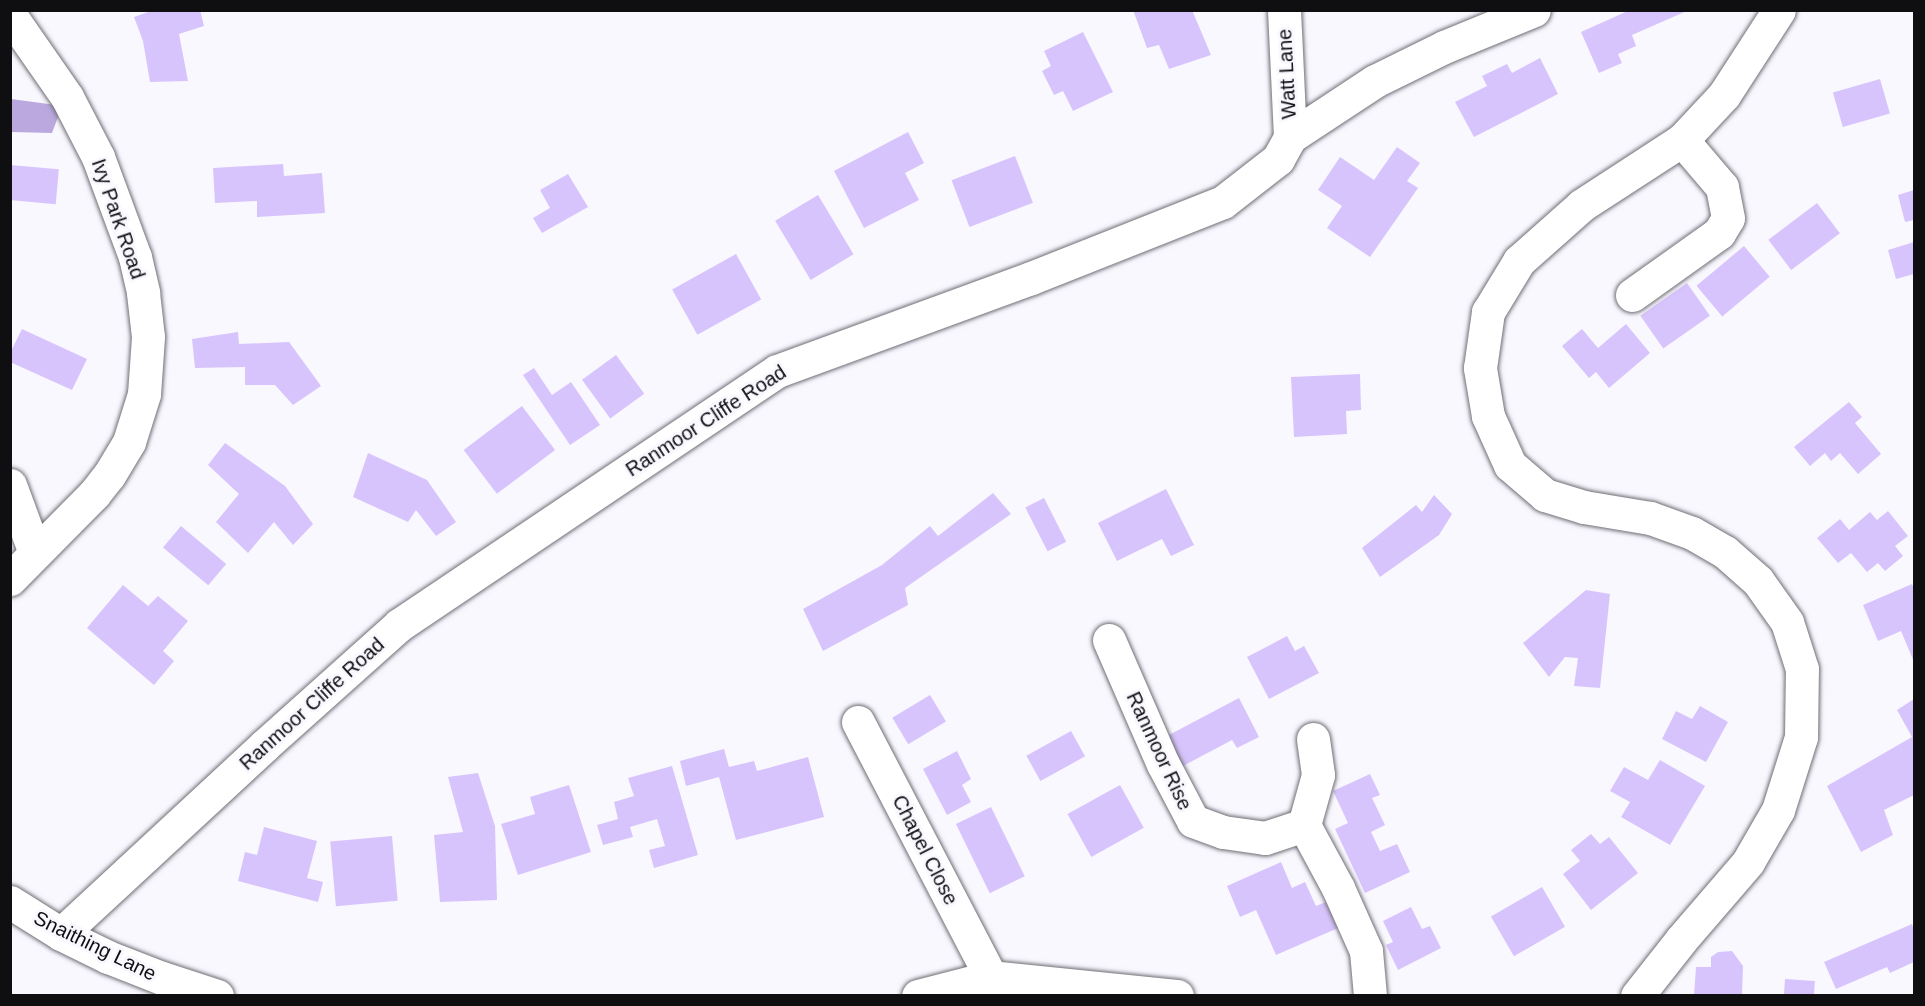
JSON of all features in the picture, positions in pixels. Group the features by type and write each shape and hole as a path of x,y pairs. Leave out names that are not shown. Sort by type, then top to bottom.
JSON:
{"street":[{"name":"Watt Lane","path":"1284,10 1290,137"},
{"name":"Ranmoor Cliffe Road","path":"61,934 256,753 399,625 777,371 1031,278 1223,202 1278,159 1290,137 1376,81 1443,47 1534,10"},
{"path":"1637,996 1681,940 1748,862 1778,810 1801,736 1802,669 1787,622 1758,581 1725,552 1692,533 1650,518 1584,507 1545,495 1510,465 1488,416 1480,368 1488,312 1519,261 1582,205 1682,140 1724,95 1779,10"},
{"name":"Ivy Park Road","path":"10,15 67,97 98,158 135,257 143,293 148,337 144,394 129,442 109,475 94,494 10,579"},
{"path":"1632,295 1719,234 1728,218 1722,187 1682,140"},
{"path":"10,485 35,553"},
{"name":"Ranmoor Rise","path":"1109,640 1163,764 1193,821 1223,832 1265,838 1304,825"},
{"name":"Chapel Close","path":"858,722 991,977"},
{"path":"1313,739 1318,775 1304,825 1338,888 1366,951 1370,996"},
{"name":"Snaithing Lane","path":"10,902 61,934 108,957 217,996"},
{"path":"918,996 991,977 1177,996"}],"shaded area":[{"path":"11,99 56,105 58,117 52,133 11,132"}],"building":[{"path":"154,10 200,10 204,26 179,34 188,81 150,82 143,41 134,17"},
{"path":"1133,10 1192,10 1211,55 1169,69 1159,45 1147,48"},
{"path":"1630,10 1689,10 1632,35 1636,46 1618,54 1622,63 1599,73 1581,32"},
{"path":"1083,32 1113,92 1073,111 1063,91 1054,95 1042,71 1051,66 1044,51"},
{"path":"1540,58 1558,94 1474,137 1455,102 1487,86 1482,76 1507,64 1512,73"},
{"path":"1880,79 1890,114 1843,127 1833,93"},
{"path":"908,132 924,163 905,173 919,200 864,228 834,171"},
{"path":"1397,147 1420,163 1407,181 1418,188 1370,257 1327,228 1342,206 1318,190 1340,157 1374,180"},
{"path":"1015,156 1033,203 969,227 952,180"},
{"path":"283,164 284,176 322,173 325,213 257,217 257,201 215,203 213,168"},
{"path":"10,165 59,169 56,204 10,200"},
{"path":"568,174 588,207 542,233 533,218 550,208 540,190"},
{"path":"1914,190 1914,220 1905,222 1898,195"},
{"path":"818,195 854,254 811,280 775,221"},
{"path":"1817,203 1840,233 1791,270 1768,240"},
{"path":"1914,242 1914,274 1896,279 1888,250"},
{"path":"1744,246 1770,277 1722,316 1697,286"},
{"path":"736,254 761,299 697,335 672,289"},
{"path":"1687,283 1710,316 1663,348 1640,316"},
{"path":"1626,324 1650,353 1609,388 1596,372 1589,378 1562,346 1582,329 1598,348"},
{"path":"22,329 87,359 72,390 10,362 10,353"},
{"path":"238,332 239,344 289,342 321,386 293,405 275,385 245,385 245,367 195,368 192,339"},
{"path":"616,355 644,394 610,419 582,380"},
{"path":"534,368 552,395 571,382 600,425 570,445 523,375"},
{"path":"1360,374 1361,410 1346,411 1347,434 1294,437 1291,377"},
{"path":"1849,402 1862,417 1855,423 1881,454 1858,474 1840,453 1831,461 1825,453 1810,466 1794,447"},
{"path":"522,406 555,450 497,494 464,450"},
{"path":"225,443 285,486 313,524 293,545 274,522 248,553 216,522 239,494 208,465"},
{"path":"368,453 427,480 456,522 436,536 416,510 408,522 353,497"},
{"path":"1166,489 1194,545 1171,556 1162,539 1117,561 1098,523"},
{"path":"993,493 1011,514 905,588 908,605 823,651 803,609 882,565 930,526 938,536"},
{"path":"1434,495 1452,514 1439,535 1380,577 1362,548 1416,505 1422,512"},
{"path":"1044,498 1066,542 1048,551 1025,508"},
{"path":"1888,511 1908,536 1895,546 1903,556 1885,571 1878,563 1867,572 1851,553 1838,563 1817,538 1840,519 1849,530 1870,512 1877,520"},
{"path":"181,526 226,564 208,585 163,547"},
{"path":"1912,584 1914,589 1914,662 1901,631 1878,641 1863,605"},
{"path":"123,585 148,606 158,596 188,621 163,651 174,661 154,685 87,628"},
{"path":"1586,590 1610,594 1600,688 1574,686 1578,658 1565,657 1549,677 1523,643"},
{"path":"1287,636 1295,651 1304,646 1319,673 1269,699 1247,657"},
{"path":"930,695 946,722 908,744 892,718"},
{"path":"1239,698 1259,737 1237,748 1232,740 1183,766 1167,736"},
{"path":"1914,699 1914,795 1884,810 1893,835 1861,852 1827,786 1912,737 1897,710"},
{"path":"1700,706 1728,722 1706,762 1662,739 1676,711 1692,719"},
{"path":"1071,731 1085,756 1040,781 1026,756"},
{"path":"724,749 729,767 754,761 757,771 808,757 824,817 736,840 719,777 686,786 680,761"},
{"path":"957,751 971,779 962,785 971,802 947,815 923,769"},
{"path":"1660,760 1705,786 1670,845 1621,817 1630,802 1610,791 1624,767 1648,780"},
{"path":"672,766 698,855 654,868 649,850 665,846 657,819 630,827 633,837 603,845 597,825 618,819 614,802 634,796 628,778"},
{"path":"478,773 495,826 497,900 440,902 434,835 463,832 448,777"},
{"path":"1370,774 1380,795 1372,798 1385,825 1371,832 1380,851 1397,844 1410,872 1365,893 1335,829 1348,823 1333,791"},
{"path":"569,785 591,852 518,875 501,824 535,814 530,797"},
{"path":"1120,785 1144,828 1091,857 1068,814"},
{"path":"991,807 1025,876 990,893 956,824"},
{"path":"264,827 317,841 307,878 323,882 318,902 238,881 245,852 257,855"},
{"path":"1591,834 1600,844 1609,837 1638,873 1591,910 1563,874 1580,861 1571,850"},
{"path":"392,836 398,901 336,906 330,841"},
{"path":"1281,862 1292,888 1305,882 1316,906 1326,902 1338,928 1276,955 1256,910 1240,917 1227,886"},
{"path":"1542,887 1565,927 1514,956 1491,917"},
{"path":"1411,907 1422,929 1430,926 1441,948 1398,970 1386,945 1393,942 1383,921"},
{"path":"1912,924 1914,962 1890,973 1887,967 1836,989 1824,962"},
{"path":"1732,951 1743,966 1742,996 1694,996 1696,967 1711,967 1711,957 1718,952"},
{"path":"1785,979 1815,981 1814,996 1784,996"}]}
